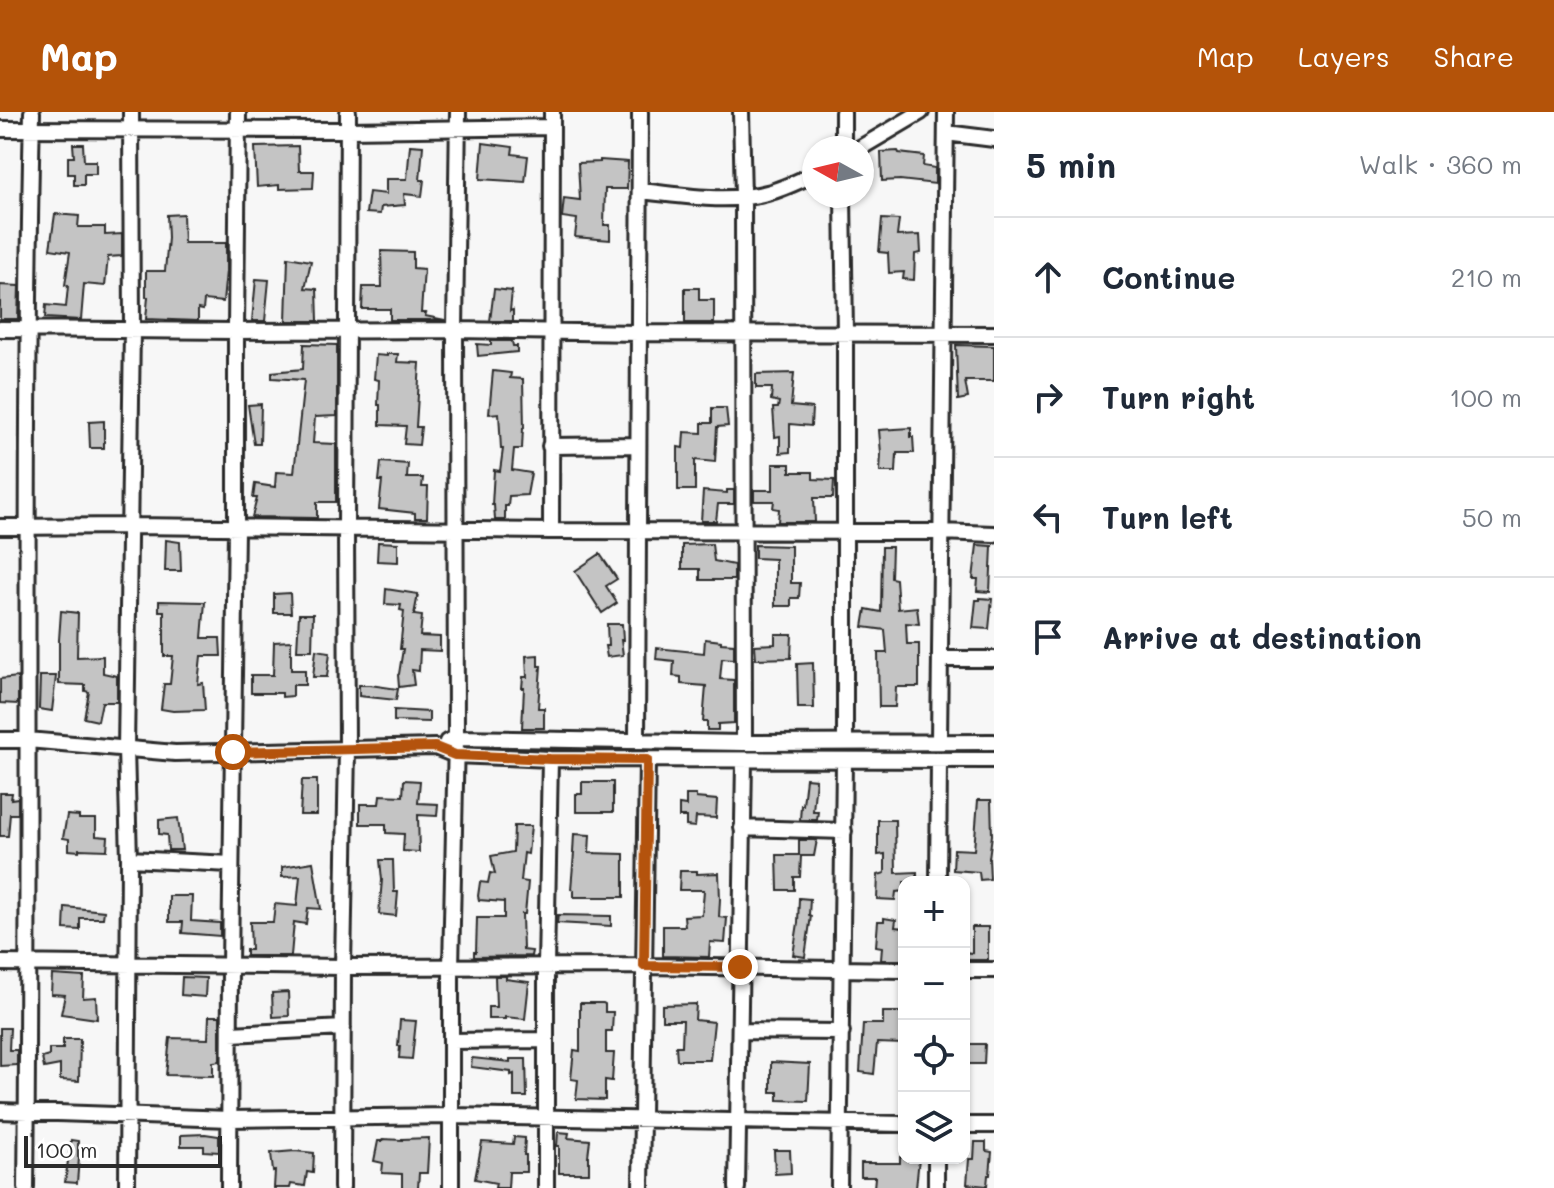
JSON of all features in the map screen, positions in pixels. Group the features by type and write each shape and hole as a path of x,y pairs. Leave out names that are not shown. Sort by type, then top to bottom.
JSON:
{"street":[{"path":"26,1188 29,963 28,329 32,112"},
{"path":"127,1188 129,859 126,749 132,330 131,112"},
{"path":"229,1188 238,112"},
{"path":"342,1188 347,749 348,112"},
{"path":"451,1188 458,112"},
{"path":"637,741 640,112"},
{"path":"741,112 744,743"},
{"path":"843,112 843,136"},
{"path":"874,140 921,112"},
{"path":"939,742 946,112"},
{"path":"0,129 348,130 458,128 552,120 551,531"},
{"path":"946,133 994,139"},
{"path":"640,191 743,197 764,194 802,179"},
{"path":"843,208 845,742"},
{"path":"0,329 994,334"},
{"path":"550,446 638,445"},
{"path":"0,527 994,534"},
{"path":"940,659 994,659"},
{"path":"0,740 175,753 435,747 456,738 744,743 994,742"},
{"path":"435,747 455,755 550,759 994,760"},
{"path":"546,1188 550,759"},
{"path":"641,1188 647,760"},
{"path":"839,1188 844,760"},
{"path":"737,1188 744,761"},
{"path":"938,876 939,761"},
{"path":"742,828 844,831"},
{"path":"129,859 231,864"},
{"path":"0,963 898,970"},
{"path":"970,970 994,970"},
{"path":"231,1034 343,1028"},
{"path":"740,1031 842,1032"},
{"path":"451,1041 546,1040"},
{"path":"0,1111 230,1119 451,1116 898,1124"},
{"path":"970,1125 994,1125"},
{"path":"936,1164 936,1188"}],"building":[{"path":"483,143 513,147 512,154 528,156 525,182 480,179"},
{"path":"73,144 83,144 84,161 96,161 96,174 84,174 84,185 74,185 74,174 68,174 68,157 74,157"},
{"path":"410,145 423,146 422,196 404,194 405,205 381,207 380,214 366,213 369,192 386,194 386,179 407,179"},
{"path":"298,146 299,171 314,171 313,188 257,187 255,147"},
{"path":"898,151 924,156 923,166 935,168 935,184 882,181 881,152"},
{"path":"600,160 628,162 627,189 605,189 604,225 610,225 610,240 575,237 577,219 562,217 564,198 580,200 578,163"},
{"path":"55,214 79,216 78,227 105,227 105,235 122,234 122,256 108,257 105,286 84,284 81,320 45,318 46,305 66,307 68,286 65,285 70,252 50,249"},
{"path":"183,214 184,243 226,243 223,302 204,300 203,310 198,309 198,321 146,319 146,271 165,271 167,215"},
{"path":"882,219 899,220 897,236 920,235 921,253 915,254 914,280 903,279 904,272 889,273 888,253 879,252"},
{"path":"381,251 413,252 413,268 424,269 421,313 445,320 390,320 390,309 362,309 363,287 382,287"},
{"path":"288,257 311,261 305,288 317,289 318,321 286,321"},
{"path":"256,279 269,280 265,321 252,321"},
{"path":"0,285 19,286 18,319 0,319"},
{"path":"685,288 699,288 699,300 714,300 714,323 685,323"},
{"path":"494,289 512,291 510,311 513,310 513,321 490,321"},
{"path":"491,341 512,341 513,346 517,346 517,352 478,356 477,344 491,345"},
{"path":"304,344 337,345 337,416 315,417 313,443 336,444 336,502 317,502 317,518 252,517 257,498 253,498 255,484 275,487 276,472 294,473 304,380 272,378 272,372 303,369"},
{"path":"956,345 994,346 994,381 965,381 968,398 958,400"},
{"path":"398,354 397,362 420,363 416,427 421,427 419,445 404,444 406,426 380,425 379,380 374,379 376,355"},
{"path":"493,371 511,373 510,378 523,379 522,449 514,449 512,470 531,473 527,495 509,496 505,520 495,520 492,505 494,470 500,471 503,449 499,413 489,414"},
{"path":"794,373 791,406 812,408 811,426 790,424 790,452 780,453 780,436 775,437 773,408 778,408 779,402 771,400 772,388 756,388 756,374"},
{"path":"261,404 260,444 254,444 248,405"},
{"path":"712,408 726,408 728,426 717,427 715,462 695,460 695,490 678,490 678,447 683,448 684,432 702,433 702,423 712,423"},
{"path":"104,421 104,448 90,448 89,422"},
{"path":"911,428 914,453 897,453 896,472 880,472 879,430"},
{"path":"381,462 408,464 407,478 423,478 422,487 428,487 427,518 415,518 415,513 379,509"},
{"path":"773,464 790,464 790,472 813,472 813,479 834,480 833,498 814,498 815,522 778,522 779,509 773,508 774,501 754,501 754,490 773,490"},
{"path":"727,490 734,490 734,504 718,504 716,521 701,521 703,491 727,493"},
{"path":"166,540 180,542 181,571 165,571"},
{"path":"378,542 398,543 398,562 377,561"},
{"path":"712,544 714,561 734,565 734,580 700,580 700,569 682,569 682,545"},
{"path":"755,545 791,546 791,583 800,583 799,598 791,598 791,606 775,606 775,559 755,558"},
{"path":"977,545 992,546 990,592 977,591 978,579 973,579"},
{"path":"882,547 892,547 891,578 896,579 898,609 917,607 919,624 906,623 907,644 919,644 919,687 896,687 895,707 879,707 878,653 887,653 885,630 863,627 866,609 881,612"},
{"path":"600,554 617,579 606,586 617,603 602,613 575,571"},
{"path":"386,589 418,594 414,615 422,616 420,636 440,637 440,651 420,650 419,671 412,670 414,685 399,687 404,611 400,610 401,605 385,604"},
{"path":"290,593 291,613 274,613 274,594"},
{"path":"992,599 989,629 973,628 976,600"},
{"path":"159,601 205,602 202,638 220,638 221,656 201,656 198,684 203,683 205,710 161,709 164,684 170,684 173,656 164,656 164,611 159,611"},
{"path":"61,611 78,613 77,657 103,656 103,673 117,676 117,702 102,702 98,721 84,718 89,692 85,691 85,685 59,684"},
{"path":"299,614 313,614 312,650 297,650"},
{"path":"607,624 622,624 623,655 607,657"},
{"path":"775,634 792,634 791,658 756,659 755,645 775,644"},
{"path":"705,639 734,644 734,659 722,658 720,679 734,680 734,723 718,724 718,730 707,730 707,722 703,722 706,686 681,684 681,677 673,676 674,661 656,659 657,648 704,653"},
{"path":"291,641 291,670 305,670 305,685 293,685 293,696 251,693 251,675 273,675 274,642"},
{"path":"316,650 330,652 327,677 313,677"},
{"path":"538,655 538,666 541,666 538,708 544,708 544,728 522,728 526,656"},
{"path":"813,663 814,708 798,708 797,664"},
{"path":"40,676 56,676 52,711 39,709"},
{"path":"18,677 18,704 0,703 0,679"},
{"path":"359,685 398,689 396,700 359,696"},
{"path":"394,710 429,712 429,722 394,721"},
{"path":"806,778 816,779 813,811 818,811 817,820 800,820"},
{"path":"302,780 317,780 317,815 300,815"},
{"path":"404,780 420,781 418,803 438,804 437,816 418,815 419,852 403,851 404,834 386,833 386,824 360,824 360,804 379,804 380,795 403,796"},
{"path":"582,782 613,782 613,812 576,812 576,794 582,794"},
{"path":"0,793 12,793 11,799 18,798 18,814 10,814 8,836 0,836"},
{"path":"686,795 717,800 716,818 696,817 695,827 686,826 686,817 679,817 679,805 686,806"},
{"path":"978,800 991,800 992,835 990,879 980,880 979,872 953,870 954,849 974,850"},
{"path":"67,815 96,819 96,836 108,837 107,850 69,850 69,839 63,838"},
{"path":"178,818 182,850 168,850 167,835 159,834 159,820"},
{"path":"878,820 895,820 896,873 917,872 917,876 898,876 895,900 877,899 878,875 885,873 885,854 878,855"},
{"path":"514,826 531,826 521,881 528,882 525,914 522,914 523,950 532,951 531,956 474,957 477,918 504,918 504,902 479,900 478,896 480,882 488,883 490,873 495,874 491,856 513,852"},
{"path":"574,834 590,835 589,853 624,854 624,897 574,897 574,890 571,889"},
{"path":"799,840 817,840 814,856 801,856 800,877 794,877 794,890 778,890 777,855 799,855"},
{"path":"380,860 393,860 394,892 398,892 396,916 379,914"},
{"path":"313,862 321,909 308,908 306,924 294,922 291,956 246,956 246,950 251,950 250,922 273,922 275,904 297,906 300,876 282,877 282,867"},
{"path":"680,871 719,873 719,917 727,918 725,943 710,942 709,957 663,956 663,926 685,926 684,916 702,915 704,890 679,890"},
{"path":"169,896 192,896 191,921 220,923 220,936 182,933 183,922 169,922"},
{"path":"799,898 810,899 811,916 805,957 793,955"},
{"path":"65,907 104,911 103,918 80,918 80,930 64,929"},
{"path":"558,915 611,916 611,926 557,923"},
{"path":"884,918 896,920 898,960 881,960 882,947 876,946 878,921 884,921"},
{"path":"972,927 988,927 988,960 970,960"},
{"path":"52,975 84,977 83,998 96,997 97,1019 61,1014 65,995 51,994"},
{"path":"495,976 529,982 525,1019 488,1019 488,1007 496,1007"},
{"path":"182,977 206,978 205,997 181,995"},
{"path":"288,992 289,1016 273,1017 272,993"},
{"path":"580,1003 603,1003 605,1012 613,1012 612,1031 606,1031 606,1053 614,1053 612,1081 605,1080 605,1100 576,1099 578,1080 571,1079 574,1050 580,1051"},
{"path":"696,1004 695,1020 714,1022 710,1060 677,1060 676,1046 682,1046 683,1020 662,1020 662,1005"},
{"path":"883,1012 898,1012 898,1044 877,1043 874,1074 860,1072 863,1024 883,1024"},
{"path":"209,1016 220,1016 220,1061 213,1062 213,1076 166,1075 170,1038 208,1039"},
{"path":"400,1020 416,1021 412,1059 399,1058"},
{"path":"0,1028 10,1028 9,1050 17,1050 17,1065 0,1066"},
{"path":"63,1039 80,1039 79,1081 60,1080 60,1065 44,1068 42,1058 49,1056 49,1049 63,1049"},
{"path":"970,1044 985,1044 984,1064 970,1064"},
{"path":"472,1058 510,1062 510,1059 526,1059 527,1097 514,1097 514,1074 471,1067"},
{"path":"771,1062 810,1064 808,1101 778,1100 778,1092 771,1092"},
{"path":"558,1132 569,1133 568,1138 590,1140 589,1173 559,1173"},
{"path":"181,1135 219,1136 219,1152 204,1151 204,1146 181,1146"},
{"path":"514,1137 525,1138 526,1172 509,1172 508,1188 495,1188 496,1183 475,1179 482,1142 513,1144"},
{"path":"429,1138 427,1173 419,1173 418,1188 402,1188 402,1174 382,1173 383,1163 374,1161 378,1141"},
{"path":"71,1140 78,1141 77,1183 65,1182"},
{"path":"975,1142 986,1142 986,1151 992,1152 987,1186 967,1184 970,1159 974,1159"},
{"path":"774,1150 790,1150 791,1173 775,1174"},
{"path":"271,1153 314,1153 313,1173 307,1172 305,1186 291,1184 290,1188 274,1188 275,1171"},
{"path":"861,1163 918,1164 916,1188 874,1188 875,1177 861,1177"}],"route":[{"path":"233,752 435,747 455,755 647,760 644,966 740,967"}]}
